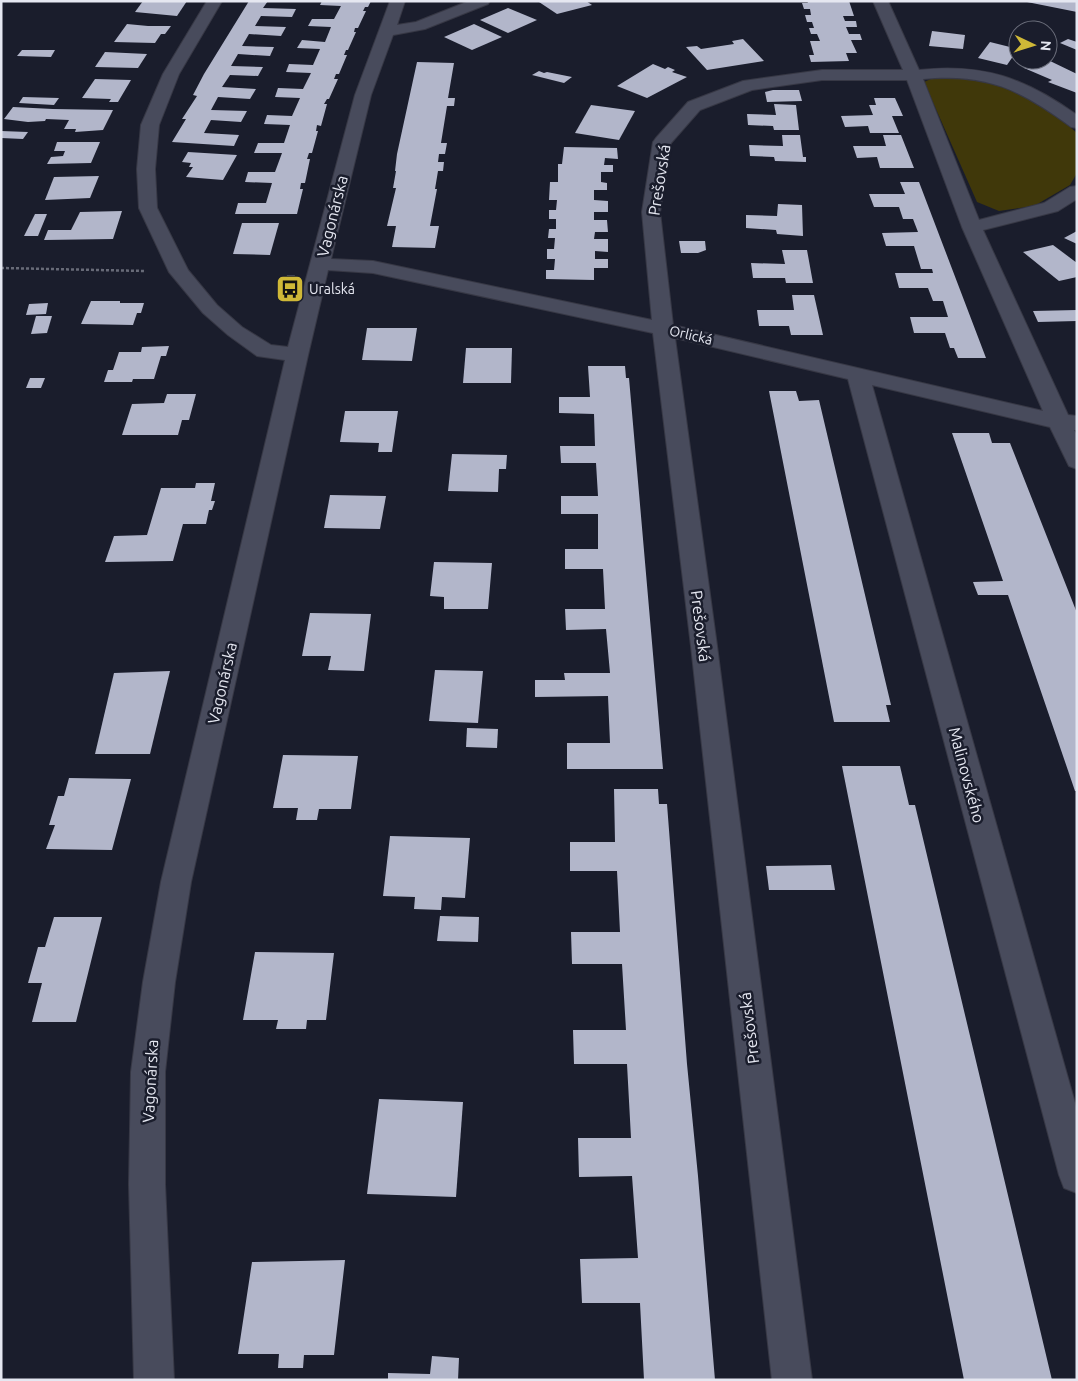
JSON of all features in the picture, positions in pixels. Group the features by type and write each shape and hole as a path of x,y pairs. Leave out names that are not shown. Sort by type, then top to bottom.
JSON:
{"street":[{"path":"215,1 171,74 150,125 146,168 148,208 179,272 210,309 250,343 265,351 297,355"},
{"name":"Vagonárska","path":"154,1380 146,1184 148,1072 159,982 176,882 297,355 363,95 398,1"},
{"path":"386,32 420,26 483,1"},
{"path":"880,1 913,75 972,227 1068,422 1077,462"},
{"name":"Prešovská","path":"792,1380 704,646 663,328 651,212 662,142 694,106 749,84 822,75 913,75 944,72 980,75 1014,84 1044,99 1077,123"},
{"path":"972,227 1051,207 1077,191"},
{"name":"Orlická","path":"320,264 373,267 663,328 858,375 1068,422"},
{"name":"Malinovského","path":"858,375 1077,1175"}],"path":[{"path":"1,268 179,272"}],"shaded area":[{"path":"938,76 966,78 1006,87 1032,98 1053,112 1077,133 1077,173 1070,185 1034,206 999,211 977,202 924,82"}],"building":[{"path":"143,1 187,1 177,16 135,12"},
{"path":"249,1 268,1 263,8 296,9 292,17 261,16 255,26 286,27 281,36 249,34 242,46 274,47 270,56 238,54 231,66 263,67 258,76 230,75 222,87 256,89 250,99 218,97 211,110 247,111 241,122 211,120 204,133 239,135 234,146 172,142 186,119 182,119 197,96 193,95 204,74"},
{"path":"322,1 371,1 363,11 366,11 358,28 355,28 354,32 356,32 344,55 347,55 339,74 336,74 334,79 338,79 329,99 324,104 327,104 321,126 317,125 316,131 318,131 312,153 309,153 307,159 310,159 305,183 301,183 300,189 303,189 297,214 235,214 238,203 266,203 272,183 245,182 248,172 275,172 282,153 254,153 258,143 284,143 290,125 264,124 267,115 292,116 300,98 275,97 278,88 303,89 311,73 286,72 289,64 313,65 320,49 297,48 302,40 325,42 331,27 308,26 312,19 334,19 341,6 320,5"},
{"path":"586,1 592,5 557,14 539,2"},
{"path":"807,1 849,1 854,16 843,16 845,21 856,21 857,27 846,27 849,34 860,34 862,40 851,40 857,53 846,53 849,61 811,62 809,55 814,55 810,41 820,41 817,34 811,34 809,28 814,28 812,22 807,22 805,15 811,15 810,9 804,9 802,3 808,3"},
{"path":"1077,1 1077,12 1027,2"},
{"path":"508,8 537,20 508,33 480,20"},
{"path":"127,24 171,26 165,34 161,34 155,43 114,42"},
{"path":"474,24 502,37 472,50 444,37"},
{"path":"932,31 965,35 963,49 929,46"},
{"path":"743,39 764,61 707,70 686,47 697,46 701,49 734,44 732,41"},
{"path":"1068,39 1077,42 1077,50 1060,43"},
{"path":"990,42 1008,46 1007,65 978,58"},
{"path":"22,50 55,50 51,57 17,56"},
{"path":"105,52 147,54 138,68 95,67"},
{"path":"417,62 454,63 448,98 455,98 454,106 447,106 441,143 447,143 445,154 439,154 438,162 444,162 443,171 438,171 435,189 437,189 430,226 439,226 435,248 392,247 396,226 387,226 396,188 393,188 397,154"},
{"path":"653,64 665,69 668,67 675,70 672,72 687,77 647,98 617,86"},
{"path":"1058,65 1077,74 1077,93 1048,82 1052,80 1029,70 1058,70"},
{"path":"539,71 572,77 564,83 532,75"},
{"path":"95,79 131,80 118,102 109,102 111,99 82,98"},
{"path":"773,90 799,90 802,101 767,102 765,92"},
{"path":"23,97 59,98 54,105 19,103"},
{"path":"874,98 895,98 903,116 892,116 899,133 870,133 868,126 845,127 841,116 873,115 869,105 876,105"},
{"path":"774,104 796,105 799,130 774,130 773,126 748,125 747,114 776,115"},
{"path":"591,105 635,111 619,140 575,133"},
{"path":"13,107 113,110 103,130 75,132 76,129 64,129 69,120 46,119 45,121 28,122 4,119"},
{"path":"1,131 28,132 23,139 1,138"},
{"path":"782,135 800,135 803,157 806,157 806,162 775,161 774,157 750,156 749,145 783,146"},
{"path":"883,135 901,135 914,168 880,168 877,157 857,158 853,146 886,146"},
{"path":"57,142 100,142 91,163 47,164 51,157 63,156 65,151 54,151"},
{"path":"564,147 617,148 618,159 605,158 604,165 613,165 613,172 601,172 601,182 607,183 607,190 594,190 594,200 608,201 608,212 594,212 594,220 607,220 608,232 595,232 594,239 608,239 608,252 595,251 595,259 608,259 608,268 594,268 594,280 546,279 546,270 554,270 555,259 547,259 547,249 554,249 555,238 548,238 549,229 556,229 556,219 549,219 549,210 556,210 557,200 549,200 550,182 558,182 558,164 562,164"},
{"path":"188,152 237,155 223,180 186,177 193,167 189,167 191,163 182,162"},
{"path":"99,176 90,198 45,200 54,177"},
{"path":"900,182 919,182 986,358 958,358 954,348 950,348 945,333 914,333 910,317 948,317 943,301 933,301 928,288 899,288 895,273 933,273 932,269 921,269 914,246 886,246 882,233 918,232 913,219 903,219 899,207 874,207 869,194 905,194"},
{"path":"778,204 802,205 803,236 777,234 776,230 746,228 746,215 777,216"},
{"path":"122,211 113,239 44,240 48,230 71,230 80,212"},
{"path":"35,214 47,214 38,236 24,236"},
{"path":"242,223 279,223 270,255 233,254"},
{"path":"1077,231 1077,244 1064,238"},
{"path":"679,241 705,241 706,250 698,253 681,253"},
{"path":"1053,245 1077,263 1077,277 1059,281 1023,252"},
{"path":"782,250 807,250 813,283 786,283 785,278 753,278 751,263 785,264"},
{"path":"287,275 295,275 292,286 284,286"},
{"path":"792,295 814,295 823,335 791,335 789,326 759,326 757,310 794,310"},
{"path":"91,301 144,303 141,313 137,313 133,325 81,324"},
{"path":"48,303 46,314 26,315 29,304"},
{"path":"1077,310 1077,321 1038,322 1033,311"},
{"path":"36,316 52,316 47,333 31,334"},
{"path":"367,328 417,328 412,361 362,360"},
{"path":"169,346 166,356 161,356 154,379 133,379 132,382 104,382 108,370 113,370 119,352 141,352 142,347"},
{"path":"466,348 512,348 511,383 463,383"},
{"path":"588,366 625,366 626,378 629,378 663,769 567,769 567,743 610,743 608,696 535,697 535,680 565,680 564,673 610,673 606,629 566,630 565,609 605,609 603,569 565,569 565,549 598,549 598,514 561,514 561,496 598,496 596,463 561,463 560,446 595,446 594,414 559,413 559,397 590,397"},
{"path":"30,378 45,378 41,388 26,388"},
{"path":"769,391 796,391 799,401 819,400 891,705 886,705 890,722 834,722"},
{"path":"167,394 196,394 189,420 182,420 178,435 122,435 132,404 164,403"},
{"path":"345,411 398,411 392,452 378,452 379,443 340,442"},
{"path":"952,433 989,433 992,443 1010,443 1077,613 1077,791 1075,791 1008,595 978,595 973,582 1003,581"},
{"path":"452,454 507,455 506,469 499,469 498,492 448,491"},
{"path":"196,483 215,483 211,501 215,501 212,510 209,510 206,524 183,524 173,561 105,562 114,536 147,535 161,488 195,488"},
{"path":"330,495 386,496 380,529 324,528"},
{"path":"434,562 492,563 488,609 444,609 444,597 430,596"},
{"path":"310,613 371,614 364,671 328,670 331,656 302,656"},
{"path":"435,670 483,671 478,723 429,721"},
{"path":"170,671 150,754 95,754 114,673"},
{"path":"467,728 498,729 497,748 466,747"},
{"path":"283,755 358,756 351,809 319,809 317,820 296,820 298,808 273,808"},
{"path":"842,766 900,766 909,805 915,805 1052,1380 964,1380"},
{"path":"69,778 131,779 112,850 46,849 55,825 49,825 58,796 64,796"},
{"path":"614,789 658,789 659,804 667,804 687,1064 715,1380 644,1380 640,1303 582,1303 580,1259 638,1258 632,1176 579,1177 578,1138 631,1138 627,1064 574,1064 573,1030 626,1030 622,964 572,964 571,932 620,932 617,871 570,871 570,842 615,842"},
{"path":"390,836 470,838 465,898 442,897 441,910 414,909 415,897 383,896"},
{"path":"831,865 835,890 769,890 766,866"},
{"path":"440,916 479,917 478,942 437,941"},
{"path":"54,917 102,917 76,1022 32,1022 42,983 28,983 38,947 45,947"},
{"path":"255,952 334,953 326,1020 307,1020 306,1029 276,1029 278,1020 243,1020"},
{"path":"379,1099 463,1102 456,1197 367,1194"},
{"path":"345,1260 334,1355 304,1355 303,1368 278,1368 279,1354 238,1354 252,1262"},
{"path":"432,1356 459,1358 458,1380 388,1380 388,1373 430,1374"}],"place":[{"name":"Uralská","path":"290,289"}]}
